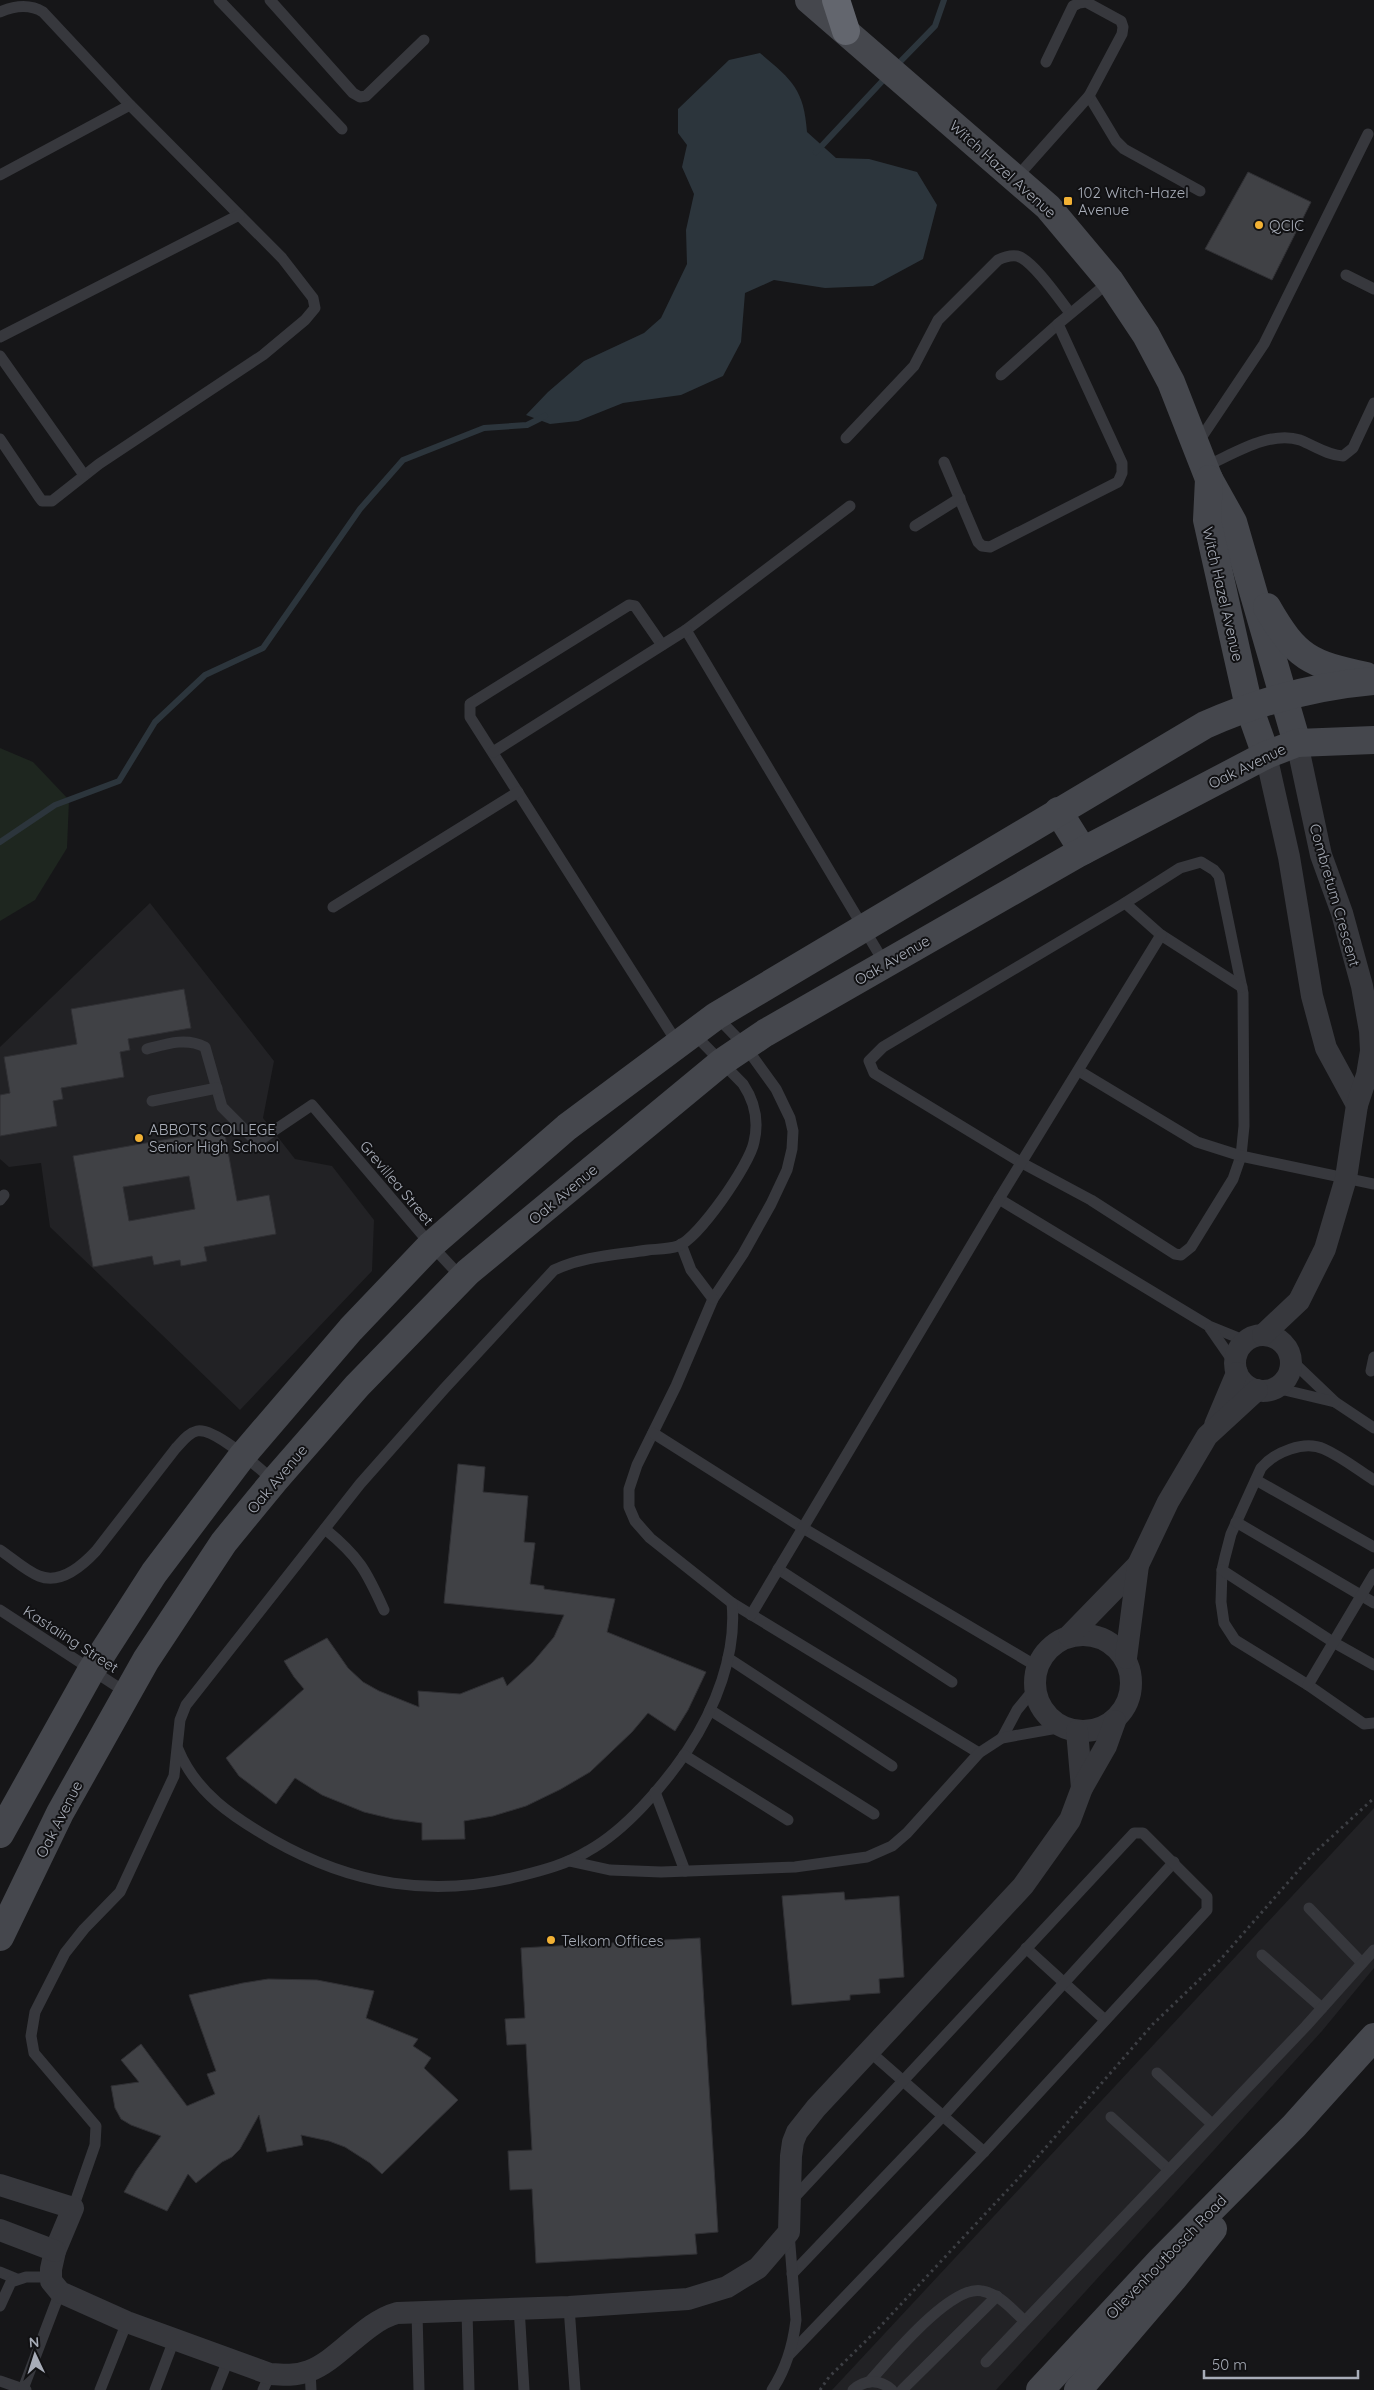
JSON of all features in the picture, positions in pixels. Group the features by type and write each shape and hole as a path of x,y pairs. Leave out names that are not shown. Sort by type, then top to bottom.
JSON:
{"highway":[{"path":"836,0 848,32"}],"street":[{"name":"Witch Hazel Avenue","path":"809,0 1048,207 1110,281 1146,335 1167,374 1203,464 1233,522 1297,743"},
{"name":"Witch Hazel Avenue","path":"1203,464 1207,520 1249,708 1266,755"},
{"path":"1248,573 1284,635 1300,653 1318,663 1374,680"},
{"path":"0,1834 91,1671 154,1573 243,1455 351,1329 431,1245 567,1127 716,1016 1205,725 1284,696 1340,684 1374,680"},
{"name":"Oak Avenue","path":"0,1937 60,1813 127,1693 197,1580 224,1542 274,1481 357,1386 462,1278 722,1062 745,1046 1082,851 1266,755 1297,743 1374,740"},
{"name":"Combretum Crescent","path":"1291,1358 1299,1301 1324,1249 1346,1178 1357,1105 1367,1075 1370,1051 1370,1031 1362,986 1342,913 1321,855 1297,743"},
{"path":"1266,755 1289,858 1312,996 1326,1048 1357,1105"},
{"path":"1058,811 1082,851"},
{"name":"Combretum Crescent","path":"1254,1338 1299,1301"},
{"path":"1115,1721 1093,1730 1070,1729 1050,1718 1040,1704 1036,1678 1042,1656 1054,1644 1069,1636 1138,1565 1178,1483 1213,1428 1236,1369 1236,1355 1254,1338 1280,1340 1291,1358 1289,1374 1284,1382 1267,1389 1213,1428"},
{"path":"1236,1369 1241,1381 1267,1389"},
{"path":"1126,1658 1138,1565"},
{"path":"0,2185 73,2208 54,2251 55,2284 127,2322 228,2360 266,2382 290,2375 311,2380 381,2319 397,2313 569,2306 688,2298 727,2287 758,2268 789,2232 791,2156 797,2132 816,2108 1023,1886 1066,1827 1082,1788 1106,1746 1115,1721 1128,1702 1132,1687 1131,1672 1126,1658 1116,1646 1102,1638 1086,1634 1069,1636"},
{"path":"1070,1729 1082,1788"},
{"name":"Olievenhoutbosch Road","path":"1040,2390 1162,2259 1294,2126 1374,2037"},
{"name":"Olievenhoutbosch Road","path":"1078,2390 1173,2279 1294,2126"},
{"path":"0,2230 54,2251"},
{"path":"1066,2390 1173,2279"}],"lane":[{"path":"219,0 342,129"},
{"path":"270,0 354,93 360,97 366,96 424,40"},
{"path":"1016,178 1089,96 1122,34 1124,27 1121,20 1086,2 1073,6 1046,62"},
{"path":"0,12 9,8 34,6 43,12 130,105 282,258 313,298 314,308 312,313 263,355 84,475 52,501 42,501 0,440"},
{"path":"1089,96 1116,141 1124,149 1200,191"},
{"path":"0,175 130,105"},
{"path":"1203,464 1368,134"},
{"path":"0,337 239,215"},
{"path":"846,438 914,366 938,320 998,260 1007,256 1018,256 1028,262 1070,313"},
{"path":"1346,276 1374,289"},
{"path":"1001,375 1070,313 1110,281"},
{"path":"944,462 978,542 982,546 990,547 1118,482 1122,473 1122,463 1058,324"},
{"path":"0,356 84,475"},
{"path":"1203,464 1266,440 1283,437 1299,440 1331,455 1344,456 1353,448 1374,403"},
{"path":"915,526 960,498"},
{"path":"493,752 686,630 850,506"},
{"path":"73,2208 95,2145 96,2126 34,2053 30,2036 35,2012 53,1972 65,1952 84,1929 120,1892 169,1789 176,1766 180,1720 189,1700 360,1484 444,1389 554,1270 568,1264 594,1258 681,1244 696,1234 711,1215 754,1145 756,1117 750,1093 722,1062 686,1039 518,792 470,717 470,704 520,671 630,605 636,606 662,645"},
{"path":"686,630 885,964"},
{"path":"332,907 518,792"},
{"path":"1201,862 1209,866 1219,876 1242,987 1245,1088 1241,1156 1227,1191 1191,1247 1181,1255 1174,1254 1091,1200 1022,1163 874,1073 869,1061 883,1047 1125,903 1180,868 1201,862"},
{"path":"1125,903 1161,935 1242,987"},
{"path":"751,1615 999,1199 1161,935"},
{"path":"716,1016 745,1046 768,1076 785,1105 793,1131 793,1143 787,1170 772,1204 743,1254 713,1299 676,1386 637,1465 629,1489 629,1507 635,1521 650,1538 732,1603 979,1753"},
{"path":"147,1049 176,1042 191,1043 205,1047 217,1088 152,1102"},
{"path":"1079,1071 1188,1137 1241,1156 1374,1184"},
{"name":"Grevillea Street","path":"217,1088 222,1107 251,1137 257,1139 263,1138 312,1105 431,1245 462,1278"},
{"path":"999,1199 1209,1326 1254,1338"},
{"path":"681,1244 691,1270 713,1299"},
{"path":"1209,1326 1236,1369"},
{"path":"1291,1358 1335,1402 1374,1428"},
{"path":"1371,1371 1374,1358"},
{"path":"1267,1389 1335,1402"},
{"path":"0,1550 39,1576 46,1578 67,1574 82,1566 96,1551 176,1448 191,1433 198,1431 208,1432 243,1455 274,1481"},
{"path":"653,1433 1036,1678 1002,1738"},
{"path":"1374,1480 1323,1449 1299,1448 1275,1455 1261,1468 1236,1522 1222,1570 1221,1602 1224,1623 1229,1634 1235,1640 1308,1685 1364,1724 1374,1723"},
{"path":"1256,1480 1374,1547"},
{"path":"1236,1522 1374,1604"},
{"path":"325,1529 346,1547 362,1565 384,1610"},
{"path":"778,1569 952,1682"},
{"path":"1222,1570 1333,1642 1374,1664"},
{"path":"1308,1685 1374,1574"},
{"path":"178,1748 184,1763 199,1785 242,1822 318,1862 351,1875 440,1887 486,1884 541,1871 570,1861 590,1851 609,1837 655,1792 684,1755 710,1710 728,1658 733,1631 732,1603"},
{"name":"Kastaiing Street","path":"0,1610 127,1693"},
{"path":"728,1658 892,1766"},
{"path":"710,1710 874,1814"},
{"path":"570,1861 627,1871 685,1871 795,1866 867,1857 892,1846 907,1833 979,1753 1002,1738 1070,1729"},
{"path":"684,1755 788,1820"},
{"path":"655,1792 685,1871"},
{"path":"789,2203 1134,1833 1143,1833 1207,1897 1207,1910 984,2152 790,2354"},
{"path":"792,2274 944,2116 1174,1862"},
{"path":"1309,1908 1362,1963"},
{"path":"1026,1948 1105,2020"},
{"path":"986,2362 1322,2008 1374,1950"},
{"path":"1262,1954 1322,2008"},
{"path":"869,2051 984,2152"},
{"path":"1157,2073 1212,2124"},
{"path":"1110,2116 1169,2170"},
{"path":"772,2390 790,2354 796,2320 789,2232"},
{"path":"0,2272 17,2279 55,2284 25,2389 0,2381"},
{"path":"0,2306 8,2286 17,2279"},
{"path":"869,2382 936,2312 959,2294 974,2290 997,2296 1025,2321"},
{"path":"902,2390 997,2296"},
{"path":"569,2306 575,2390"},
{"path":"519,2307 524,2390"},
{"path":"467,2311 469,2390"},
{"path":"417,2313 419,2390"},
{"path":"100,2390 127,2322"},
{"path":"155,2390 174,2340"},
{"path":"216,2390 228,2360"},
{"path":"853,2390 861,2384 869,2382 885,2384 892,2390"}],"path":[{"path":"820,2390 829,2377 876,2331 1028,2168 1153,2024 1220,1960 1312,1855 1374,1798"}],"shaded area":[{"path":"760,53 794,86 803,105 807,132 836,158 869,159 917,172 937,205 923,259 873,286 825,288 774,280 745,293 741,342 723,376 681,395 623,403 578,421 550,424 526,415 548,392 584,361 644,333 661,318 687,264 686,230 694,194 682,167 687,145 678,133 678,109 729,60"},
{"path":"0,748 33,762 69,800 67,848 35,900 0,921"},
{"name":"ABBOTS COLLEGE Senior High School","path":"150,903 274,1061 263,1118 295,1159 332,1166 374,1220 372,1271 240,1410 50,1227 41,1163 9,1167 0,1159 0,1047"},
{"path":"1374,1808 1374,1968 1322,2031 996,2390 832,2390"}],"building":[{"name":"QCIC","path":"1248,172 1311,202 1272,280 1205,249"},
{"path":"184,989 191,1028 128,1039 130,1050 120,1052 124,1077 61,1088 63,1099 53,1101 57,1126 0,1136 0,1095 10,1093 4,1057 77,1044 71,1009"},
{"path":"224,1129 237,1201 269,1195 276,1234 204,1247 207,1261 181,1266 180,1260 154,1265 152,1256 93,1267 73,1156","holes":["189,1176 195,1209 129,1221 123,1187"]},
{"path":"458,1464 485,1467 483,1492 528,1496 524,1542 535,1543 530,1584 544,1586 544,1589 615,1599 607,1632 706,1672 688,1710 675,1731 648,1713 632,1732 590,1772 526,1806 493,1816 464,1821 465,1839 422,1840 422,1823 364,1812 322,1795 295,1778 276,1804 239,1776 226,1758 304,1689 284,1661 327,1638 348,1668 363,1682 379,1691 419,1707 418,1691 460,1694 503,1677 507,1686 533,1662 554,1637 564,1615 444,1603"},
{"path":"844,1892 845,1900 899,1896 904,1977 879,1979 880,1993 850,1995 850,2000 792,2005 782,1896"},
{"path":"700,1938 718,2232 695,2234 697,2254 536,2263 532,2189 510,2190 508,2151 532,2150 526,2044 507,2045 505,2019 525,2018 521,1948"},
{"path":"268,1979 317,1980 374,1991 366,2018 418,2039 413,2046 431,2058 424,2068 458,2100 382,2174 370,2163 345,2147 329,2141 301,2135 303,2145 267,2152 259,2115 240,2149 232,2157 222,2162 196,2183 188,2174 167,2211 124,2192 136,2171 161,2136 131,2125 121,2119 115,2108 111,2086 139,2082 121,2060 141,2044 187,2106 215,2094 207,2074 216,2071 189,1995"}],"waterway":[{"path":"896,66 935,26 944,0"},
{"path":"816,152 888,75"},
{"path":"0,842 55,805 119,781 155,722 205,675 263,648 360,509 403,460 484,428 527,425 545,416"}],"place":[{"name":"102 Witch-Hazel Avenue","path":"1068,201"},
{"name":"QCIC","path":"1259,225"},
{"name":"ABBOTS COLLEGE Senior High School","path":"139,1138"},
{"name":"Telkom Offices","path":"551,1940"}]}
